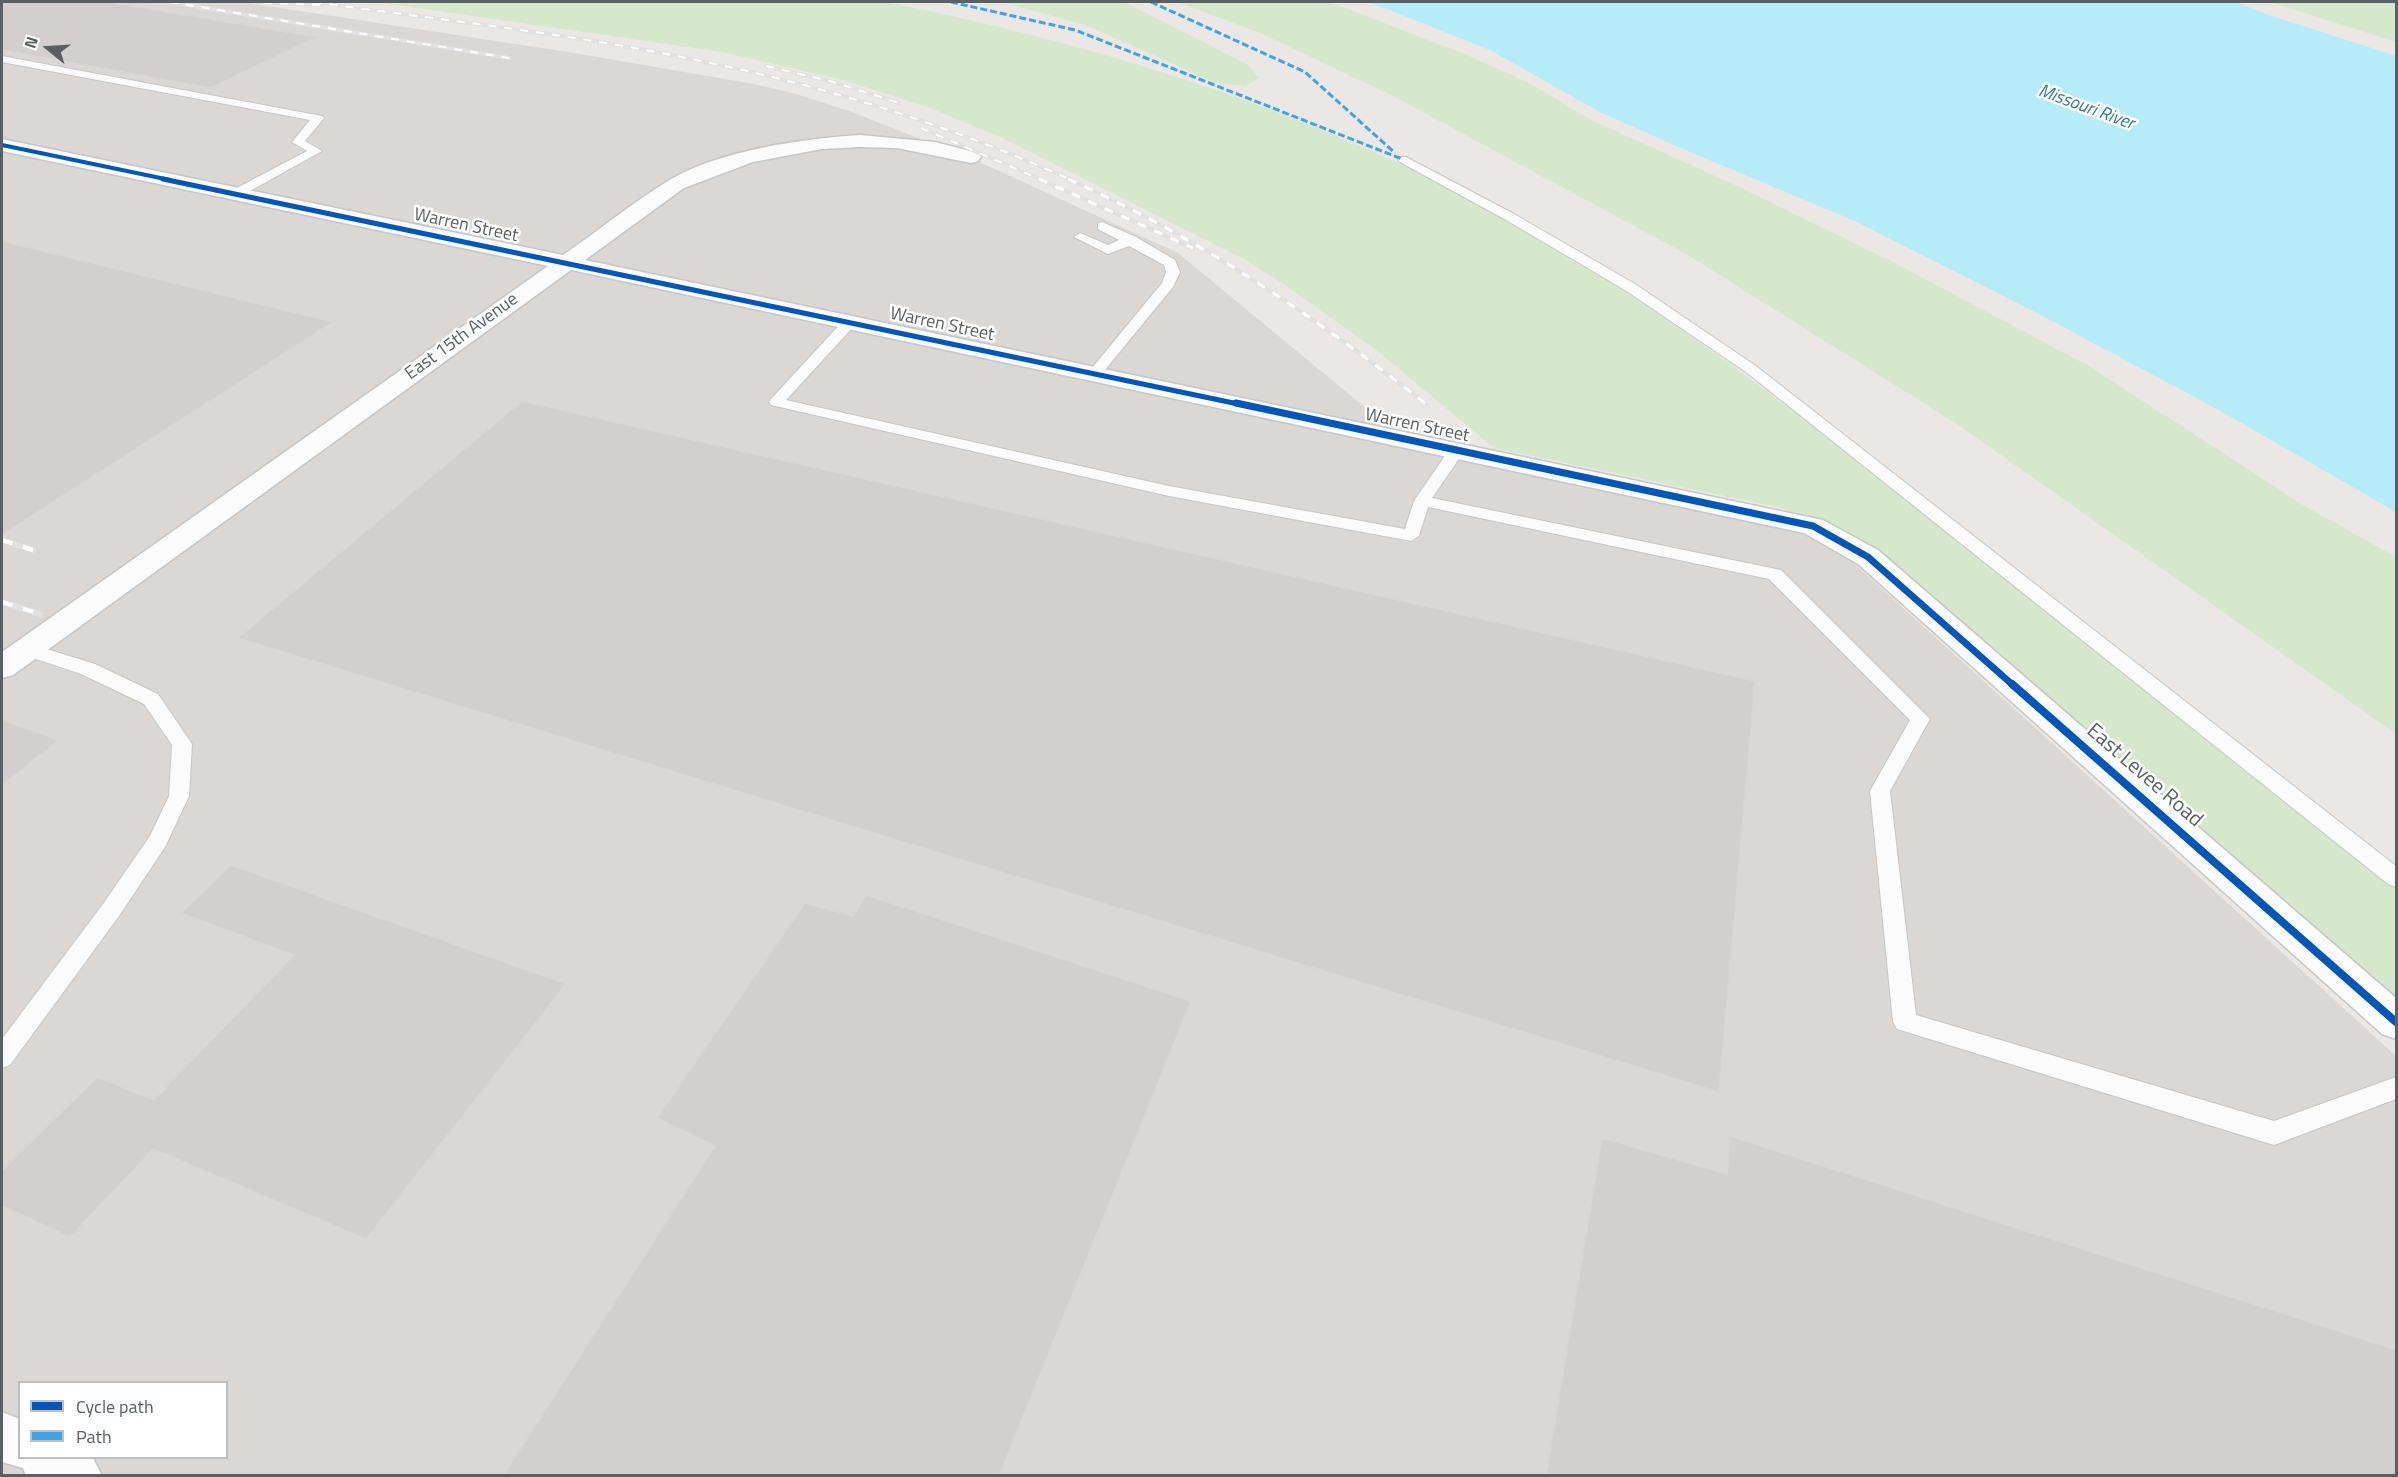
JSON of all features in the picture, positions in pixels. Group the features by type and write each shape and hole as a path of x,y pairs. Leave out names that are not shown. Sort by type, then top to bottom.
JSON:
{"street":[{"name":"East 15th Avenue","path":"2,667 677,184 703,172 748,157 813,145 878,142 933,147 971,157"},
{"name":"Warren Street","path":"2,145 850,321 1813,526 1868,556"},
{"name":"East Levee Road","path":"1868,556 2397,1022"},
{"path":"2,1436 18,1444"},
{"path":"44,1459 77,1476"}],"lane":[{"path":"2,59 318,118 298,142 316,151 237,193"},
{"path":"1402,159 1510,217 1630,287 1751,369 2397,878"},
{"path":"1095,373 1168,284 1173,272 1170,263 1102,226"},
{"path":"1080,237 1108,250 1131,240"},
{"path":"850,321 776,402 1169,491 1411,536 1422,501 1458,450"},
{"path":"1422,501 1775,574 1920,719 1880,791 1905,1022 2274,1133 2397,1088"},
{"path":"2,1057 132,880 158,841 179,796 182,744 151,699 88,669 27,649"}],"shaded area":[{"path":"2,2 241,2 574,53 754,84 796,94 852,112 986,165 1178,253 1402,438 1813,526 2396,1056 2396,1475 2,1476"}],"green space":[{"path":"376,2 881,2 896,4 1042,38 1187,80 1328,132 1465,196 1586,266 1702,344 1758,385 2043,606 2396,888 2396,999 2202,828 1856,538 1815,519 1773,506 1494,448 1380,353 1285,285 1244,259 1007,140 930,108 843,80 722,52"},
{"path":"1002,2 1124,2 1247,64 1259,78 1245,86 1216,83 1088,26"},
{"path":"1177,2 1330,2 1467,55 1529,83 1591,120 1735,185 1893,262 2089,366 2303,505 2396,557 2396,734 1960,426 1688,255 1393,96 1260,33"},
{"path":"2270,2 2396,2 2396,42"}],"water":[{"name":"Missouri River","path":"1369,2 2235,2 2396,56 2396,512 2219,410 2039,314 1855,221 1600,112 1490,50"}],"building":[{"path":"2,2 108,2 317,37 210,88 2,50"},
{"path":"2,241 333,322 2,535"},
{"path":"522,401 1755,681 1719,1092 238,638"},
{"path":"2,720 59,740 2,785"},
{"path":"231,865 566,984 366,1239 153,1149 70,1237 2,1206 2,1171 97,1077 154,1100 294,955 181,913"},
{"path":"866,895 1191,1001 999,1476 503,1476 715,1146 657,1118 805,903 853,916"},
{"path":"1730,1136 2397,1350 2397,1476 1546,1476 1602,1138 1727,1174"}],"railway":[{"path":"170,2 509,58"},
{"path":"248,2 322,5"},
{"path":"314,2 598,42 740,69 837,94 932,124 1071,180"},
{"path":"766,66 830,81 899,103"},
{"path":"921,128 1042,180"},
{"path":"1039,179 1193,248"},
{"path":"1068,179 1163,226 1254,280 1298,309 1426,404"},
{"path":"2,540 33,550"},
{"path":"2,602 40,614"}],"marked path":[{"path":"951,2 1075,30 1402,159"},
{"path":"1151,2 1305,72 1395,153"}],"cycle path":[{"path":"2,145 1095,373 1813,526 1868,557 2396,1022"}]}
